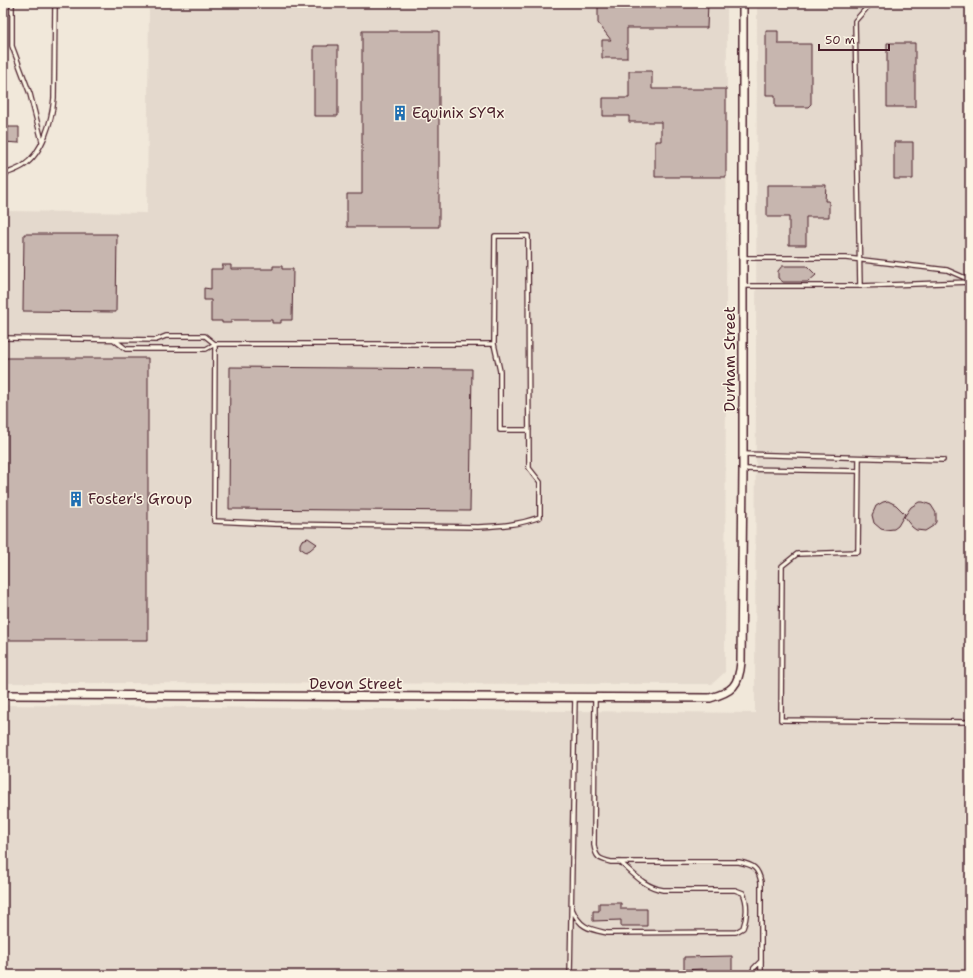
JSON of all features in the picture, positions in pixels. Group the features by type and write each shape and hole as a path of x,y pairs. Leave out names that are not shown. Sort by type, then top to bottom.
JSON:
{"street":[{"name":"Durham Street","path":"710,698 722,694 734,687 740,675 743,469 743,3"},
{"name":"Devon Street","path":"3,695 710,698"}],"lane":[{"path":"12,3 12,46 30,94 42,141"},
{"path":"3,175 23,166 35,154 47,131 54,98 54,3"},
{"path":"860,286 855,21 871,3"},
{"path":"215,344 214,520 274,524 478,527 507,526 524,523 540,517 540,482 529,468 528,236 495,236 494,344 500,371 500,430 528,430"},
{"path":"743,258 846,258 947,270 970,281"},
{"path":"743,286 860,286 970,281"},
{"path":"3,338 156,340 166,336 205,336 215,344"},
{"path":"113,339 126,349 206,349 215,344 494,344"},
{"path":"743,454 943,460"},
{"path":"859,458 858,552 797,554 782,566 781,720 970,722"},
{"path":"743,469 859,471"},
{"path":"570,975 575,697"},
{"path":"595,698 595,853 600,859 611,862 739,862 755,867 759,873 761,882 761,975"},
{"path":"572,909 576,918 581,924 592,930 607,933 736,932 743,928 746,921 746,899 743,893 735,890 663,890 652,888 620,862"},
{"path":"752,975 754,968 761,961"}],"shaded area":[{"path":"149,3 727,3 725,672 712,684 3,683 3,211 147,213"},
{"path":"757,3 970,3 970,975 3,975 3,705 755,713"}],"building":[{"path":"598,3 708,3 707,28 627,28 627,58 602,58 602,40 611,40 598,23"},
{"name":"Equinix SY9x","path":"362,31 439,31 439,227 347,227 347,194 362,194"},
{"path":"766,31 778,31 778,44 811,44 811,104 808,107 775,107 775,95 766,95"},
{"path":"887,43 915,43 915,107 887,107"},
{"path":"338,45 338,116 314,116 314,46"},
{"path":"629,71 652,71 652,89 726,89 726,177 655,177 655,141 661,141 661,122 629,122 629,116 603,116 603,98 629,98"},
{"path":"3,127 19,127 19,143 3,142"},
{"path":"894,142 913,142 913,179 894,179"},
{"path":"767,185 826,185 825,201 829,201 829,217 806,217 806,245 789,245 789,217 767,217"},
{"path":"24,234 117,234 116,312 23,311"},
{"path":"222,265 231,265 231,269 273,269 273,266 282,266 282,269 293,269 292,320 281,320 281,323 272,323 272,320 231,320 231,323 211,321 211,300 204,300 204,288 211,289 211,269 222,269"},
{"path":"782,266 807,266 816,275 808,282 783,282 778,278 778,271"},
{"name":"Foster's Group","path":"3,358 148,358 148,640 3,640"},
{"path":"230,367 472,369 470,511 229,509"},
{"path":"888,501 896,505 905,514 898,526 894,529 885,530 881,529 874,523 872,515 876,506"},
{"path":"919,502 931,505 936,513 936,522 925,531 916,530 904,517 911,507"},
{"path":"308,538 317,544 306,552 300,548 300,544 302,540"},
{"path":"599,903 621,903 621,909 647,909 647,926 621,926 621,920 593,921 593,911 599,911"},
{"path":"732,956 732,975 702,975 702,969 684,970 684,957"}],"place":[{"name":"Equinix SY9x","path":"400,113"},
{"name":"Foster's Group","path":"76,499"}]}
